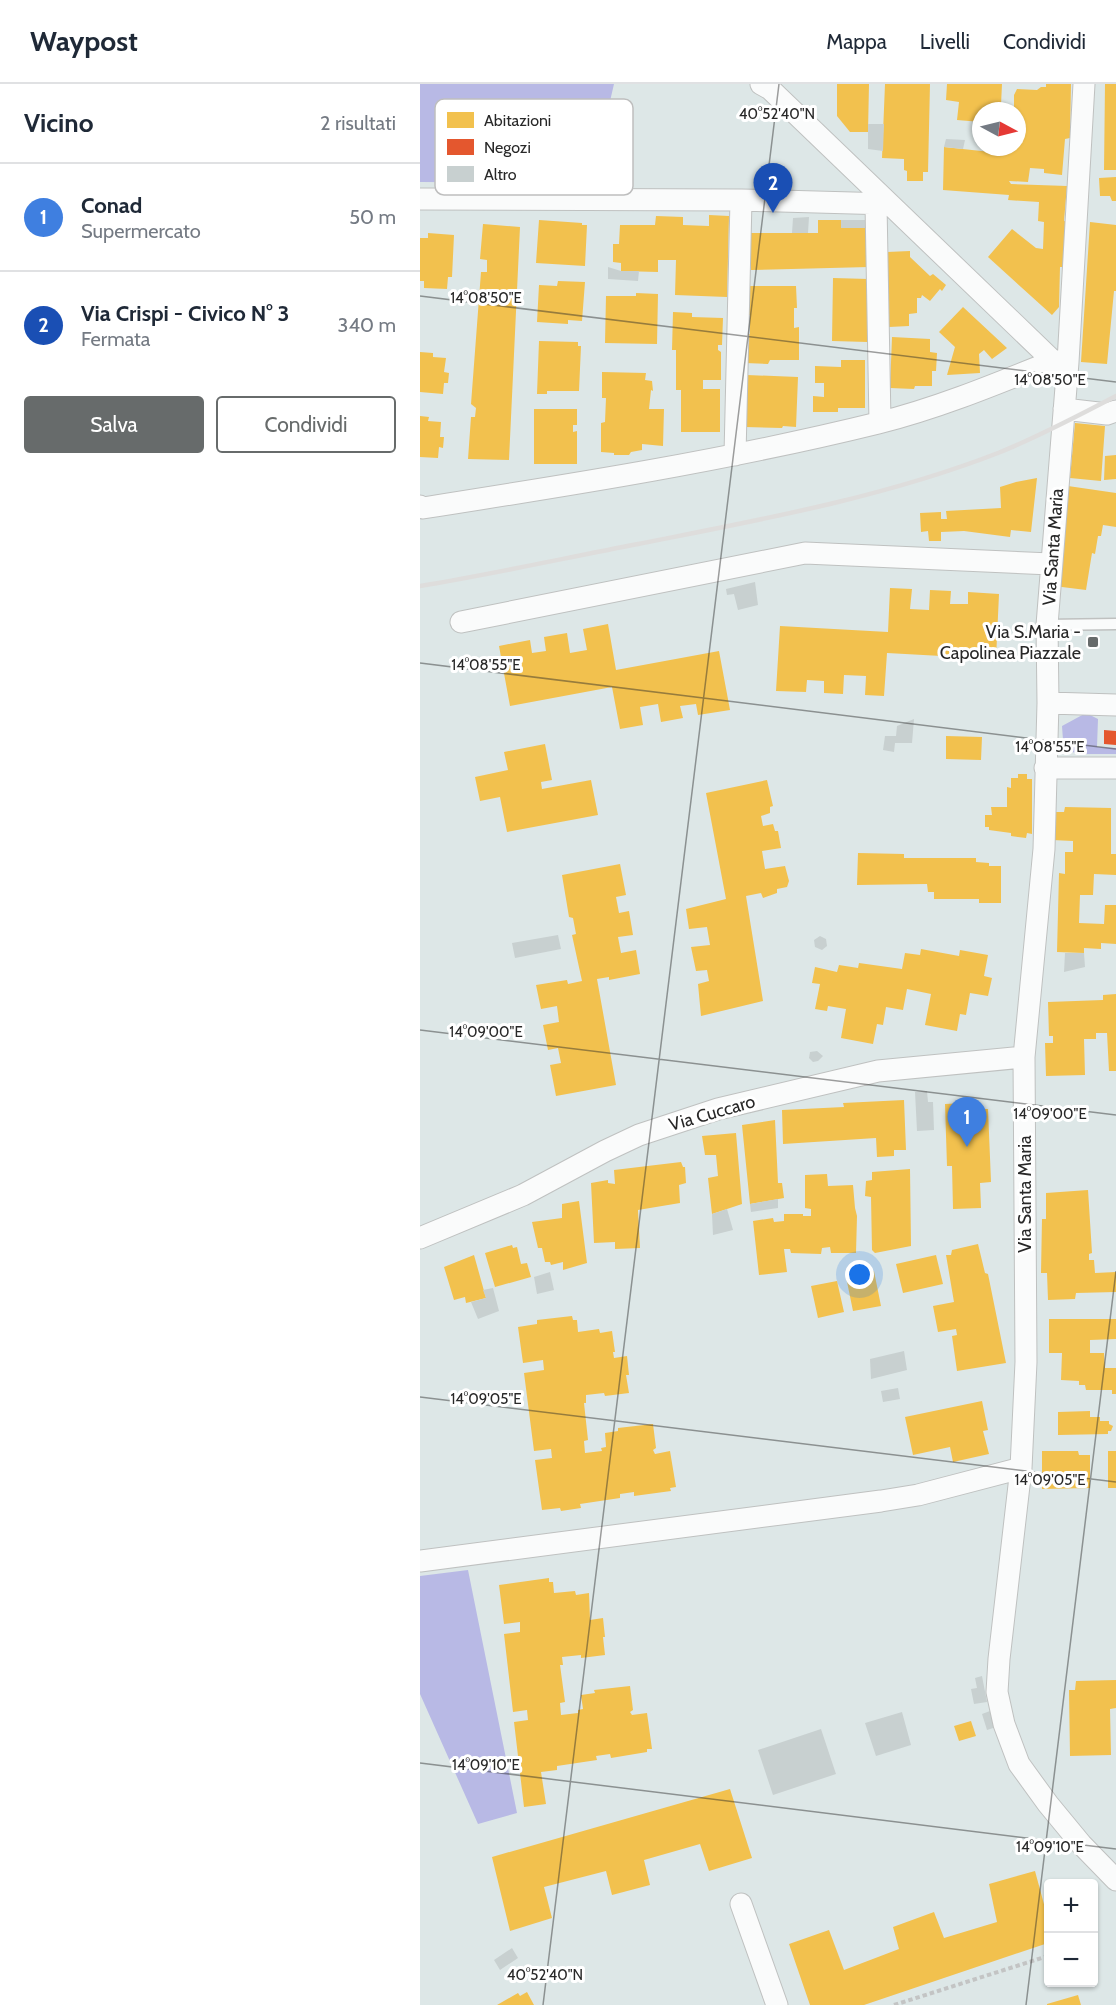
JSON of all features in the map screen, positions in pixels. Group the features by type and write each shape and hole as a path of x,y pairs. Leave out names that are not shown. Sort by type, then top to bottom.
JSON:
{"street":[{"path":"420,506 423,508 624,477 735,455 880,422 982,390 1061,361 883,204 770,89 761,84"},
{"name":"Via Santa Maria","path":"1084,84 1061,361 1064,409 1047,626 1048,703 1044,849 1024,1057 1026,1362 1021,1468 997,1692 1004,1724 1019,1764 1048,1804 1116,1880"},
{"path":"420,199 741,200 883,204"},
{"path":"735,455 741,200"},
{"path":"880,422 883,204"},
{"path":"1064,409 1100,414 1116,411"},
{"path":"461,622 805,553 1051,564"},
{"path":"1048,703 1114,701"},
{"path":"1045,768 1116,768"},
{"name":"Via Cuccaro","path":"420,1238 523,1195 639,1135 717,1109 878,1071 1024,1057"},
{"path":"420,1561 909,1497 1021,1468"},
{"path":"741,1904 777,2005"}],"lane":[{"path":"1047,626 1116,624"}],"path":[{"path":"894,2005 1044,1957"}],"shaded area":[{"path":"420,84 614,84 611,99 435,99 435,182 420,182"},
{"path":"1086,713 1098,719 1097,747 1116,748 1116,754 1082,754 1067,751 1062,726"},
{"path":"468,1570 517,1813 478,1824 420,1694 420,1576"}],"building: Abitazioni":[{"path":"837,84 869,84 868,132 850,132 837,116"},
{"path":"885,84 930,84 928,172 923,172 923,181 907,181 904,159 882,158"},
{"path":"947,84 1002,84 1001,102 972,102 972,121 957,120 959,102 946,100"},
{"path":"1046,84 1071,84 1070,138 1065,139 1062,175 1044,173 1044,169 1030,168 1028,182 1009,181 1011,184 1067,186 1064,221 1069,222 1066,267 1060,267 1059,307 1052,315 988,257 1012,229 1036,248 1043,249 1044,222 1038,221 1039,202 1008,200 1009,195 943,190 944,147 972,150 972,156 1026,156 1026,102 1014,102 1014,95 1017,89 1037,90 1046,87"},
{"path":"1105,84 1116,84 1116,170 1104,170"},
{"path":"1116,177 1116,201 1112,201 1110,196 1100,196 1099,178"},
{"path":"709,215 729,216 727,297 675,295 676,260 658,260 658,272 621,271 621,263 613,262 613,244 619,244 620,225 655,225 656,216 683,217 683,225 709,226"},
{"path":"539,220 587,225 585,266 536,263"},
{"path":"818,220 841,220 841,228 869,228 869,267 751,270 751,233 818,233"},
{"path":"1090,222 1116,225 1116,291 1114,291 1107,364 1081,362"},
{"path":"483,224 520,227 509,460 468,459 471,417 475,417 476,408 471,404 481,272 487,272 487,260 480,259"},
{"path":"428,233 454,235 452,277 448,277 447,289 424,288 424,281 420,281 420,238 428,238"},
{"path":"910,251 910,257 930,276 933,274 946,285 930,301 922,295 921,298 917,298 917,313 909,314 909,326 889,327 889,323 884,322 887,252"},
{"path":"833,278 869,279 868,342 832,341"},
{"path":"558,281 585,282 582,321 568,320 568,324 537,322 539,285 557,286"},
{"path":"747,286 796,286 797,308 794,308 794,328 799,327 799,360 770,360 768,364 745,363 746,335 750,334"},
{"path":"636,293 658,294 657,344 605,343 606,296 636,296"},
{"path":"963,307 1007,348 992,359 984,350 979,354 980,373 947,375 955,347 939,332"},
{"path":"673,312 692,313 692,317 723,318 722,345 718,345 718,350 721,352 721,380 703,380 703,389 720,389 720,432 681,432 681,390 676,390 676,350 672,350"},
{"path":"892,337 930,339 930,352 937,353 936,371 932,371 932,386 915,386 914,389 890,388"},
{"path":"539,341 578,342 578,346 581,346 579,391 547,391 547,394 537,394"},
{"path":"420,352 433,353 433,357 446,358 444,372 449,373 448,383 444,383 443,394 420,392"},
{"path":"841,360 865,360 865,408 838,408 838,412 813,412 813,396 824,397 824,383 815,383 815,366 841,367"},
{"path":"602,372 646,373 645,380 652,381 653,391 651,390 649,409 664,409 663,446 642,444 642,450 631,452 629,455 601,452 601,423 605,422 606,398 602,398"},
{"path":"747,375 798,377 796,427 745,427"},
{"path":"534,409 577,409 577,425 573,425 573,432 577,431 577,464 534,464"},
{"path":"420,416 429,417 428,421 441,422 440,437 444,437 443,448 439,447 438,458 420,457"},
{"path":"1075,423 1105,426 1101,481 1070,478"},
{"path":"1116,455 1116,479 1104,480 1105,456"},
{"path":"1037,478 1031,532 1011,530 1010,537 964,531 941,532 941,541 929,541 928,531 921,532 920,513 941,512 941,519 947,519 946,511 1001,508 1000,487"},
{"path":"1068,486 1116,493 1116,527 1103,525 1101,536 1098,536 1095,554 1092,553 1086,590 1054,586"},
{"path":"890,588 912,589 910,609 929,610 930,590 951,591 950,604 968,604 968,592 999,594 996,659 887,653 884,696 865,695 866,676 844,675 843,694 824,693 824,681 807,680 806,692 776,691 780,626 888,632"},
{"path":"608,624 616,670 719,651 730,710 698,715 696,704 680,706 683,718 661,722 658,704 640,707 643,725 620,729 612,687 510,706 499,646 530,640 532,653 546,651 544,637 567,633 570,653 587,650 583,629"},
{"path":"946,736 982,737 981,760 946,759"},
{"path":"545,744 552,780 541,782 542,789 591,780 598,815 507,832 500,797 480,801 475,777 508,770 504,752"},
{"path":"1018,774 1027,774 1027,779 1032,779 1032,834 1027,833 1026,838 1011,836 1011,833 989,830 989,827 985,827 985,815 992,815 991,807 1007,807 1007,787 1011,788 1011,778 1018,778"},
{"path":"767,780 773,806 770,807 770,813 761,816 763,826 773,824 775,831 778,831 781,848 762,851 765,869 785,866 789,881 787,887 777,889 777,893 763,898 761,893 746,896 763,1001 701,1016 698,984 709,981 707,970 696,971 691,947 710,945 707,927 689,929 686,909 726,899 706,793"},
{"path":"1065,807 1111,808 1111,854 1116,854 1116,875 1094,874 1093,895 1080,895 1079,923 1104,924 1105,905 1116,905 1116,944 1101,943 1101,949 1084,948 1084,953 1057,952 1059,873 1065,874 1065,852 1073,852 1073,841 1052,840 1053,812 1064,812"},
{"path":"858,853 904,854 904,858 976,858 976,862 989,863 989,866 1001,866 1001,903 979,903 979,899 934,899 934,892 928,892 927,884 857,885"},
{"path":"620,864 626,895 616,897 619,913 629,911 633,935 618,937 621,953 636,950 640,974 609,980 609,977 597,979 616,1085 556,1096 550,1065 561,1063 558,1048 548,1050 543,1025 559,1022 557,1006 541,1009 536,985 567,980 568,984 582,981 572,935 576,934 573,918 569,917 562,875"},
{"path":"921,949 959,956 960,950 988,955 984,976 992,978 988,996 970,993 966,1015 960,1014 957,1031 925,1025 931,994 907,989 903,1010 886,1007 883,1025 877,1024 873,1044 841,1038 846,1009 828,1006 827,1011 815,1009 820,984 812,983 815,967 837,972 839,965 858,968 859,963 902,969 905,953 920,955"},
{"path":"1116,994 1116,1071 1109,1071 1107,1033 1096,1033 1096,1039 1084,1039 1085,1075 1046,1076 1045,1043 1053,1043 1053,1036 1049,1036 1048,1002 1103,1000 1103,995"},
{"path":"904,1100 906,1150 894,1150 894,1156 877,1157 876,1138 783,1144 782,1110 844,1107 843,1103"},
{"path":"965,1103 965,1109 988,1109 991,1182 980,1183 981,1208 953,1209 952,1166 947,1166 945,1104"},
{"path":"775,1120 778,1183 782,1183 784,1198 750,1204 742,1125"},
{"path":"736,1133 742,1204 712,1214 708,1178 718,1176 716,1155 705,1155 702,1136"},
{"path":"681,1162 685,1167 686,1183 679,1185 680,1203 638,1210 640,1248 615,1249 615,1242 594,1243 591,1183 608,1180 608,1183 615,1184 614,1170"},
{"path":"910,1169 911,1246 875,1253 872,1250 871,1197 865,1196 866,1181 872,1180 872,1172"},
{"path":"827,1174 828,1186 853,1185 857,1216 856,1253 831,1253 830,1247 822,1248 821,1254 791,1253 790,1249 784,1249 787,1272 759,1275 753,1221 773,1218 774,1222 784,1221 784,1214 811,1216 811,1209 805,1208 805,1175"},
{"path":"1088,1190 1092,1253 1089,1254 1089,1260 1094,1260 1095,1273 1116,1272 1116,1292 1076,1293 1075,1299 1048,1300 1047,1273 1041,1273 1042,1219 1046,1219 1046,1193"},
{"path":"579,1201 587,1263 563,1270 563,1262 551,1265 550,1262 545,1262 542,1248 538,1248 532,1222 562,1218 562,1204"},
{"path":"978,1244 985,1273 988,1274 1006,1363 957,1371 952,1336 957,1335 956,1329 938,1332 933,1306 954,1302 946,1255 951,1255 952,1250"},
{"path":"512,1245 513,1248 517,1247 521,1264 527,1263 531,1277 495,1287 485,1253"},
{"path":"474,1255 486,1298 466,1303 465,1297 454,1300 444,1267"},
{"path":"936,1255 943,1284 903,1293 896,1264"},
{"path":"874,1271 881,1306 853,1311 846,1277"},
{"path":"837,1281 844,1312 818,1318 811,1286"},
{"path":"572,1316 573,1320 577,1320 578,1332 599,1329 600,1333 612,1331 614,1358 627,1356 629,1375 626,1375 629,1393 605,1396 604,1393 586,1395 586,1403 584,1403 588,1440 584,1441 585,1453 602,1451 601,1448 606,1447 605,1433 618,1431 618,1428 653,1424 655,1454 670,1451 676,1487 670,1488 671,1491 634,1496 634,1492 620,1494 620,1498 580,1504 581,1508 561,1511 560,1508 542,1510 535,1460 552,1458 551,1449 534,1451 524,1373 544,1370 543,1360 523,1363 518,1327 537,1324 537,1320"},
{"path":"1049,1319 1116,1319 1116,1339 1090,1340 1090,1353 1104,1353 1105,1368 1116,1368 1116,1394 1112,1394 1112,1390 1086,1390 1085,1385 1079,1385 1079,1381 1061,1380 1062,1353 1049,1353"},
{"path":"982,1401 988,1430 983,1431 989,1454 953,1462 950,1447 913,1455 905,1417"},
{"path":"1090,1411 1090,1417 1100,1417 1100,1421 1109,1421 1109,1424 1113,1426 1108,1434 1058,1435 1058,1412"},
{"path":"1042,1451 1078,1451 1079,1455 1090,1455 1090,1488 1042,1489"},
{"path":"1108,1451 1116,1451 1116,1488 1108,1488"},
{"path":"549,1578 549,1582 553,1582 554,1593 575,1591 576,1595 589,1593 590,1620 603,1618 605,1637 603,1637 605,1655 581,1658 581,1655 562,1657 563,1665 560,1665 565,1702 560,1703 561,1715 578,1713 578,1710 583,1709 581,1695 595,1693 594,1690 630,1686 633,1710 630,1712 632,1715 647,1713 652,1749 647,1749 647,1752 611,1758 610,1754 596,1756 597,1760 557,1766 557,1770 541,1772 546,1804 524,1807 514,1722 528,1720 527,1710 513,1712 504,1634 520,1632 520,1622 504,1624 499,1585"},
{"path":"1116,1680 1116,1708 1110,1709 1111,1755 1070,1756 1069,1690 1075,1690 1076,1681"},
{"path":"971,1721 976,1736 959,1741 954,1726"},
{"path":"730,1789 752,1858 709,1871 700,1844 644,1860 650,1885 612,1895 606,1871 544,1887 552,1918 510,1931 492,1857"},
{"path":"1035,1871 1044,1904 1044,1944 864,2005 810,2005 789,1944 829,1930 844,1970 899,1949 893,1927 934,1912 944,1938 997,1922 989,1884"},
{"path":"527,1992 534,2005 497,2005 518,1993 520,1996"},
{"path":"1078,1995 1081,2005 1047,2005 1047,2004"}],"building: Negozi":[{"path":"1104,730 1116,731 1116,745 1104,744"}],"building: Altro":[{"path":"868,124 884,124 883,151 868,149"},
{"path":"946,139 965,140 963,149 944,147"},
{"path":"809,217 808,233 792,233 793,218"},
{"path":"841,220 869,220 869,228 841,228"},
{"path":"608,267 621,271 639,271 638,281 608,279"},
{"path":"755,582 758,605 738,610 734,594 727,595 726,589"},
{"path":"914,719 912,743 895,743 894,752 883,750 885,736 896,736 897,726"},
{"path":"558,935 561,949 515,958 512,943"},
{"path":"820,936 826,939 827,946 822,950 815,947 814,940"},
{"path":"1065,953 1084,953 1085,967 1064,972"},
{"path":"817,1051 823,1056 813,1062 809,1058 810,1052"},
{"path":"927,1091 928,1102 933,1102 934,1130 917,1131 915,1092"},
{"path":"778,1199 778,1208 751,1212 750,1204"},
{"path":"727,1209 733,1230 713,1235 712,1214"},
{"path":"550,1272 554,1290 537,1294 534,1277"},
{"path":"493,1288 499,1311 478,1319 471,1302 486,1298 483,1290"},
{"path":"904,1351 907,1370 871,1379 870,1359"},
{"path":"898,1388 900,1399 883,1402 881,1391"},
{"path":"982,1676 987,1702 974,1704 971,1689 977,1688 975,1678"},
{"path":"990,1711 996,1727 987,1730 982,1714"},
{"path":"902,1712 911,1745 876,1756 865,1723"},
{"path":"821,1729 836,1774 773,1795 758,1750"},
{"path":"512,1948 518,1958 500,1970 494,1960"}],"railway":[{"path":"420,586 729,526 910,483 998,453 1116,396"}],"place":[{"name":"Via Crispi - Civico N° 3","path":"773,213"},
{"name":"Via S.Maria - Capolinea Piazzale","path":"1093,642"},
{"name":"Conad","path":"967,1147"}]}
